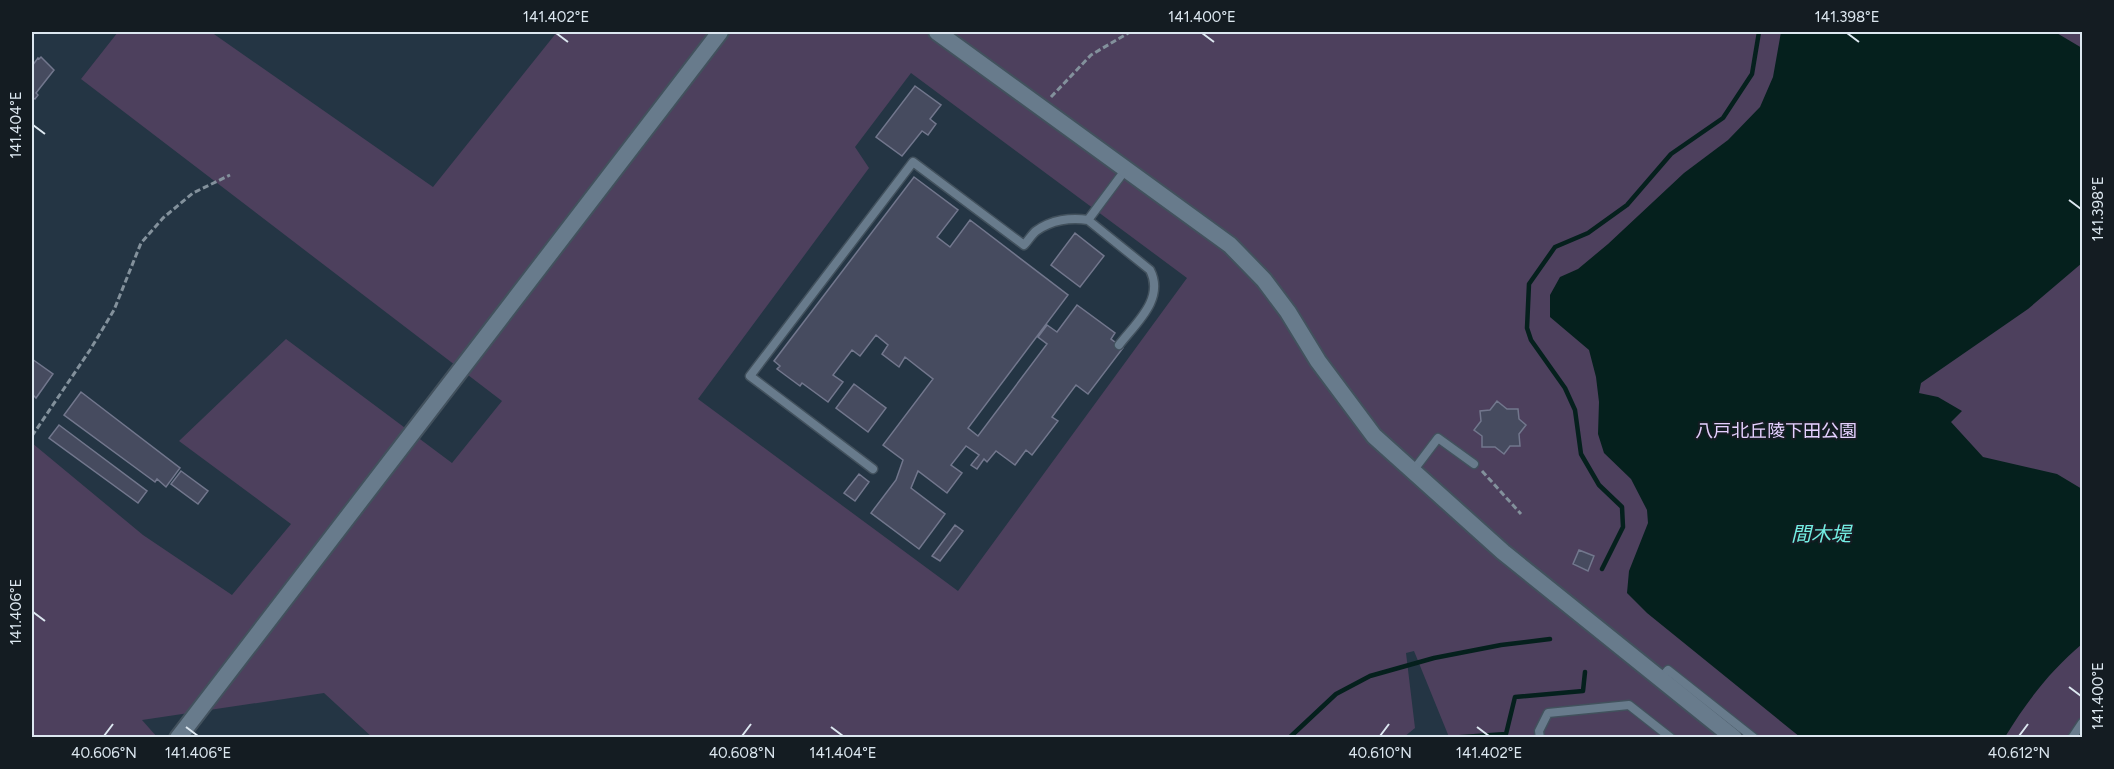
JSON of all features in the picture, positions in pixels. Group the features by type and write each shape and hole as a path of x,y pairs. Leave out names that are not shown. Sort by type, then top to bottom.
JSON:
{"street":[{"path":"178,738 720,32"},
{"path":"937,32 1230,245 1264,280 1288,312 1318,361 1374,436 1503,552 1661,678 1726,735"}],"lane":[{"path":"873,469 750,376 913,162 1024,245 1036,231 1054,223 1072,218 1088,220 1150,270 1155,279 1152,302 1119,345"},
{"path":"1088,220 1126,169"},
{"path":"1413,471 1438,438 1474,464"},
{"path":"1661,678 1668,670 1754,738"},
{"path":"1540,738 1539,730 1548,713 1629,705 1671,738"},
{"path":"2072,738 2082,723"}],"path":[{"path":"1042,107 1091,55 1130,32"},
{"path":"32,436 114,310 141,243 163,218 194,193 230,175"},
{"path":"1474,464 1521,514"}],"green space":[{"name":"八戸北丘陵下田公園","path":"118,32 211,32 433,187 557,32 2082,32 2082,737 1449,737 1414,651 1406,653 1415,728 1404,737 373,738 324,693 142,720 157,737 32,738 32,443 143,535 232,595 291,524 179,441 286,339 452,463 502,401 81,79","holes":["911,73 1187,278 958,591 698,399 869,168 855,147"]}],"water":[{"name":"間木堤","path":"1781,32 2055,32 2082,48 2082,263 2028,309 1921,383 1919,393 1938,397 1962,411 1951,422 1983,457 2057,474 2082,489 2082,644 2040,687 2005,737 1800,737 1647,613 1627,593 1629,571 1648,523 1647,510 1631,479 1604,453 1598,434 1599,402 1589,350 1550,317 1550,295 1560,277 1578,269 1608,244 1684,173 1728,140 1760,107 1773,77"}],"building":[{"path":"41,57 54,70 36,93 38,95 35,99 32,97 32,66"},
{"path":"915,86 941,105 930,119 936,124 928,135 922,131 902,156 876,137"},
{"path":"914,177 958,210 937,237 950,247 970,220 1068,295 968,428 978,436 1047,344 1038,337 1047,325 1057,332 1077,305 1115,333 1111,339 1123,348 1088,394 1076,385 1052,417 1058,421 1032,455 1026,450 1015,465 996,451 987,462 984,459 977,469 971,465 979,455 966,446 951,465 962,473 947,493 918,471 911,488 945,514 919,549 871,513 896,480 903,460 883,445 933,379 905,357 899,367 882,354 888,345 876,335 860,356 852,350 833,375 843,382 828,402 802,383 800,386 777,369 780,366 774,361"},
{"path":"1075,233 1104,256 1080,287 1051,265"},
{"path":"32,359 53,374 36,398 32,394"},
{"path":"854,384 886,408 868,432 836,408"},
{"path":"81,392 180,468 166,487 157,479 155,482 64,415"},
{"path":"1497,401 1507,409 1518,409 1519,419 1526,425 1519,434 1520,446 1510,446 1504,454 1495,447 1482,447 1482,436 1474,430 1481,421 1480,411 1490,410"},
{"path":"59,425 147,491 138,503 49,438"},
{"path":"181,471 208,491 198,504 171,484"},
{"path":"859,474 869,482 855,501 844,493"},
{"path":"955,525 963,531 940,561 932,556"},
{"path":"1579,550 1594,556 1588,571 1573,564"}],"waterway":[{"path":"1602,569 1623,527 1622,507 1599,485 1581,454 1575,410 1565,388 1531,340 1527,328 1529,284 1555,247 1588,233 1627,205 1671,154 1723,118 1752,74 1759,32"},
{"path":"1289,738 1336,694 1370,676 1434,658 1501,645 1550,639"},
{"path":"1448,738 1506,734 1515,697 1583,691 1585,672"}]}
